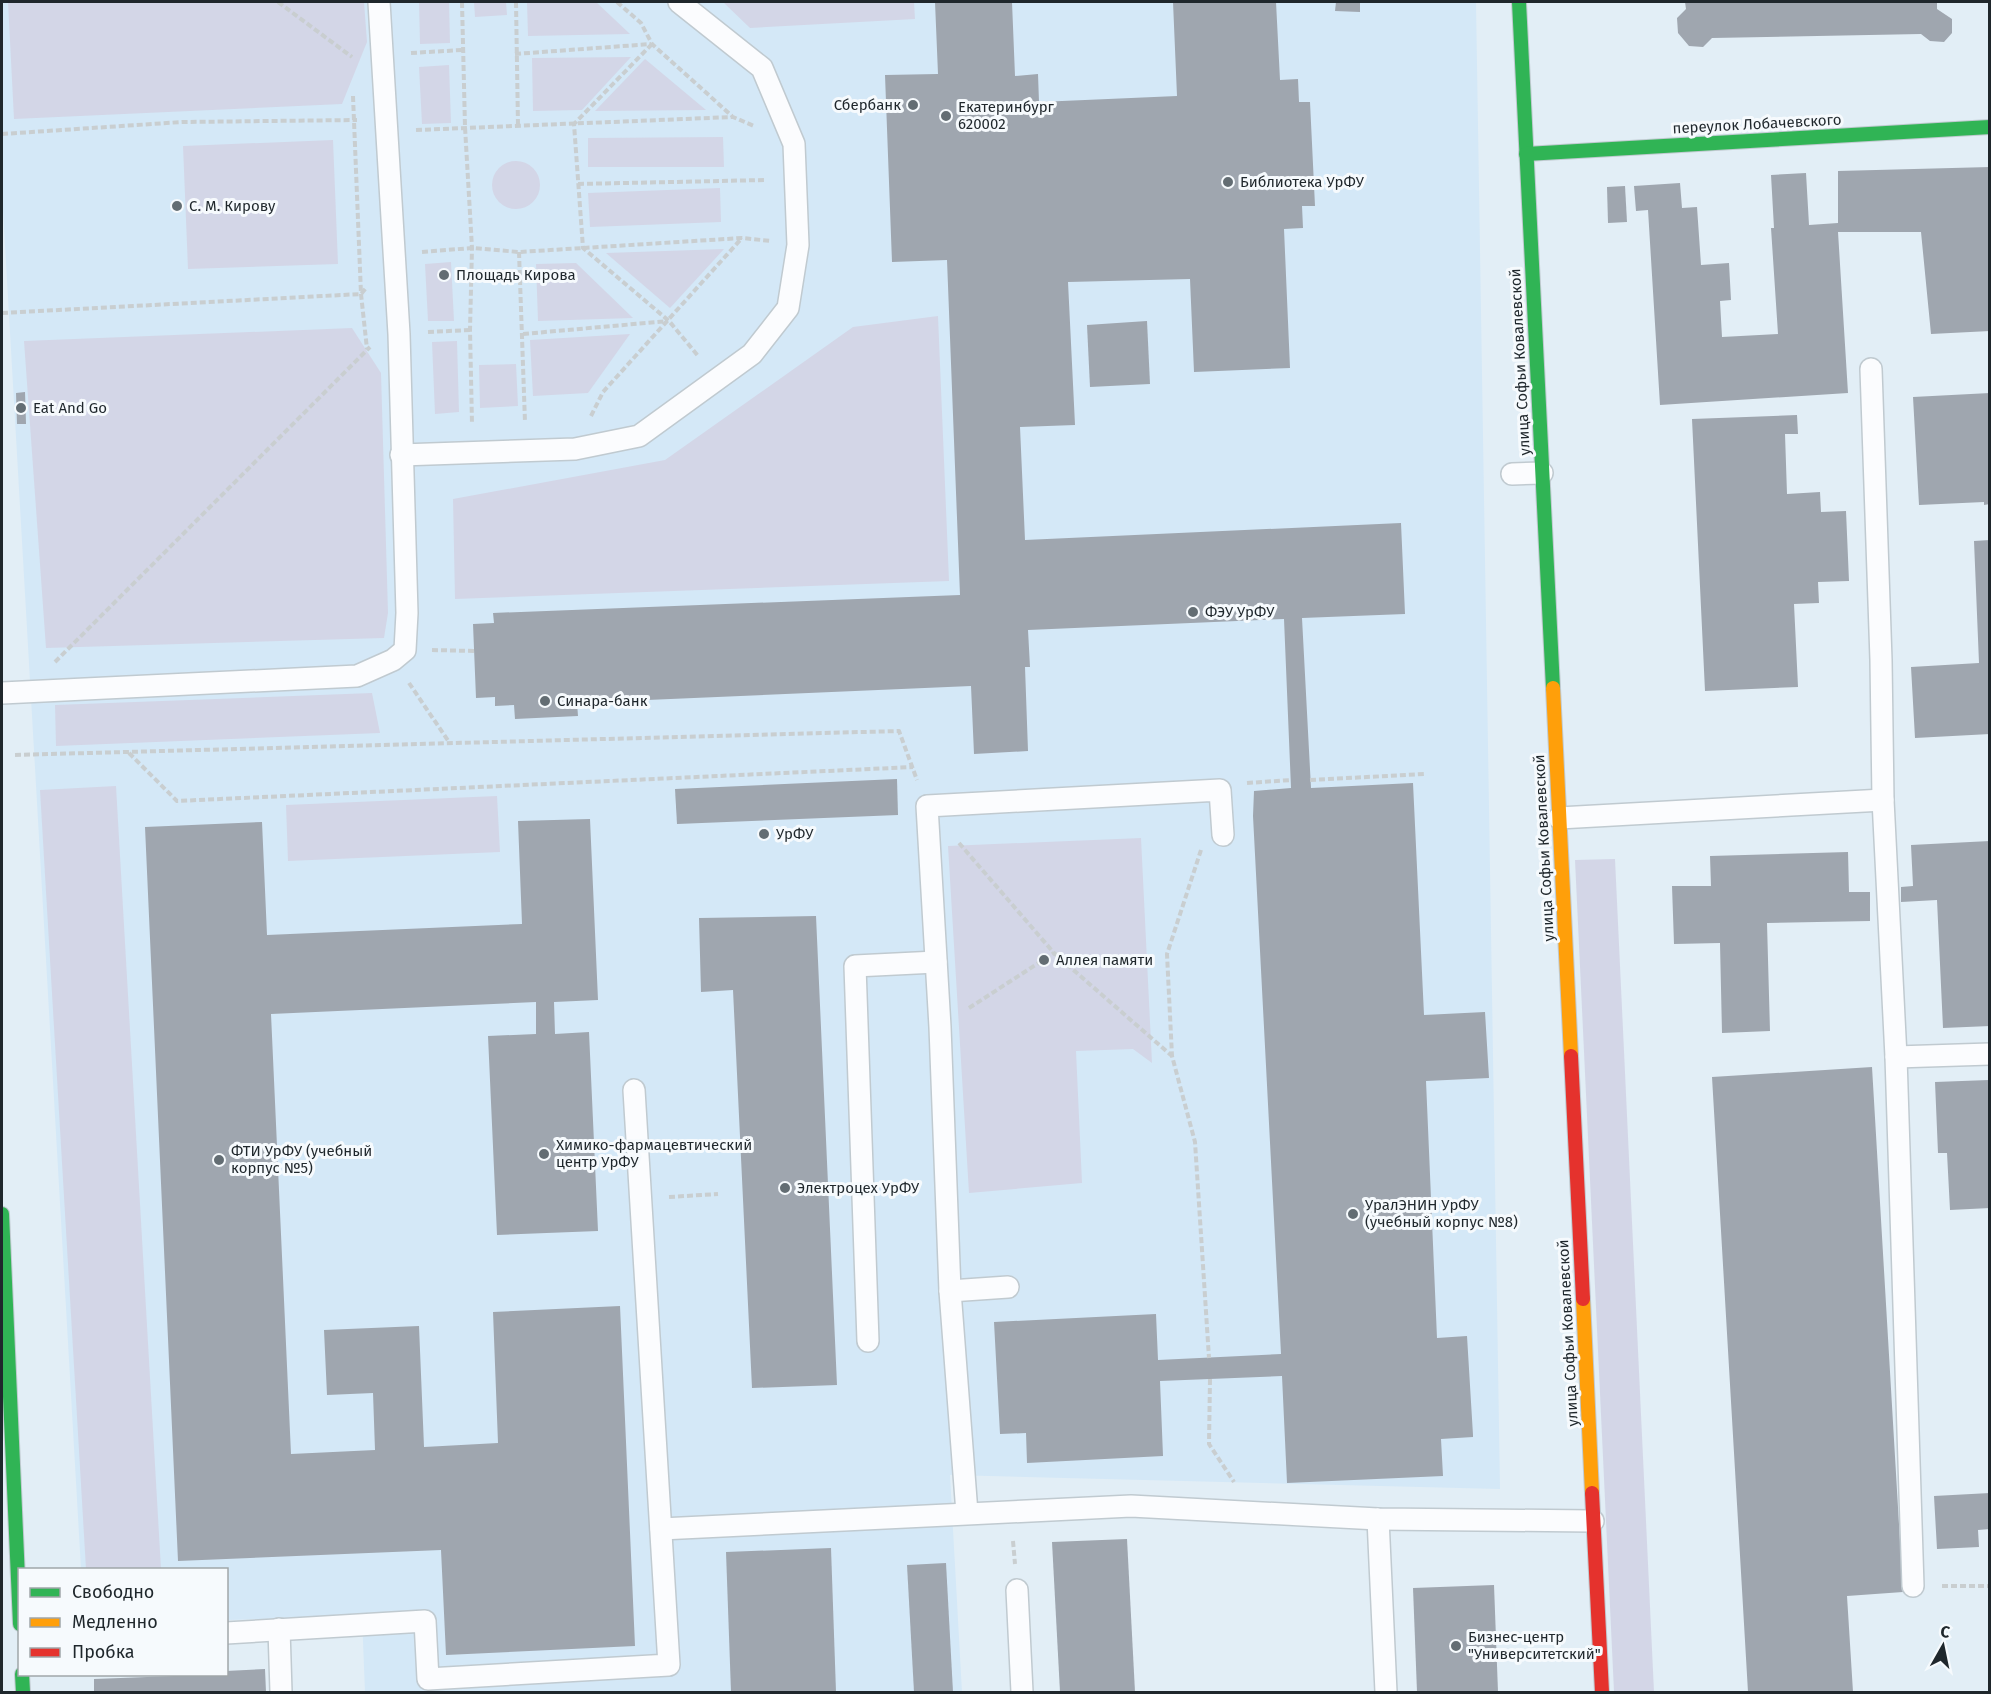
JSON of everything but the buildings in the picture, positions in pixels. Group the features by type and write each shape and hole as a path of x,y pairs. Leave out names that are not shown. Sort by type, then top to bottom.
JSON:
{"street":[{"name":"улица Софьи Ковалевской","path":"1519,2 1602,1692"},
{"name":"переулок Лобачевского","path":"1526,154 1989,127"},
{"path":"2,1214 18,1578"},
{"path":"22,1676 23,1692"}],"lane":[{"path":"2,693 357,676 399,655 407,613 400,455 399,333 379,2"},
{"path":"400,455 575,449 639,436 717,378 731,372 752,354 788,308 798,245 794,144 762,68 679,2"},
{"path":"1871,369 1881,660 1883,800 1896,1057 1913,1586"},
{"path":"1512,474 1542,473"},
{"path":"967,1513 951,1291 940,1027 927,806 1220,790 1223,834"},
{"path":"1559,818 1883,800"},
{"path":"868,1341 855,966 936,962"},
{"path":"1896,1057 1989,1054"},
{"path":"228,1633 425,1621 428,1679 669,1665 634,1090"},
{"path":"951,1291 1008,1287"},
{"path":"661,1529 1131,1506 1378,1519 1593,1521"},
{"path":"1378,1519 1386,1692"},
{"path":"1017,1590 1022,1692"},
{"path":"279,1629 281,1692"}],"path":[{"path":"278,2 352,57 353,67"},
{"path":"462,2 465,127 472,248 470,330 472,452"},
{"path":"516,2 515,54 518,126"},
{"path":"617,2 641,23 651,44 733,117 794,144"},
{"path":"515,54 651,44"},
{"path":"651,44 574,124 583,248 669,321 717,378"},
{"path":"47,663 56,662 367,349 361,294 353,88"},
{"path":"465,127 733,117"},
{"path":"2,134 182,122 353,119"},
{"path":"578,184 795,180"},
{"path":"472,248 519,252 742,238 798,245"},
{"path":"575,449 603,392 742,238"},
{"path":"519,252 526,450"},
{"path":"2,314 361,294"},
{"path":"523,334 669,321"},
{"path":"449,742 399,655 474,651"},
{"path":"15,754 129,753 449,742 899,731 927,806 1054,953 1172,1056"},
{"path":"129,753 177,801 913,767"},
{"path":"1310,780 1424,774"},
{"path":"1220,790 1235,784 1291,780"},
{"path":"1202,845 1167,954 1172,1056 1194,1142 1209,1358"},
{"path":"940,1027 1054,953"},
{"path":"641,1199 718,1194"},
{"path":"1210,1379 1209,1444 1252,1512"},
{"path":"1010,1511 1017,1590"},
{"path":"1913,1586 1989,1586"}],"shaded area":[{"name":"УрФУ","path":"2,2 1476,2 1500,1489 950,1475 962,1692 365,1692 362,1616 228,1620 228,1568 81,1568 2,193"},
{"path":"8,2 364,2 367,42 342,104 14,119"},
{"path":"419,2 449,2 450,43 420,44"},
{"path":"474,2 506,2 507,15 475,17"},
{"path":"527,2 596,2 630,34 528,36"},
{"path":"723,2 914,2 915,19 750,28"},
{"path":"631,57 582,110 533,111 532,58"},
{"path":"645,59 706,110 595,111"},
{"path":"449,65 451,123 422,124 419,67"},
{"path":"723,137 724,167 588,167 588,138"},
{"path":"333,140 338,264 188,269 183,146"},
{"path":"511,161 521,161 536,171 540,185 536,199 530,205 521,209 511,209 496,199 492,190 492,180 502,165"},
{"path":"720,188 721,222 590,227 588,193"},
{"path":"724,249 670,308 606,253"},
{"path":"451,262 454,321 428,321 425,264"},
{"path":"576,263 633,318 538,321 536,264"},
{"path":"938,316 949,581 455,599 453,499 665,460 853,327"},
{"path":"352,328 381,373 388,613 384,638 46,648 24,341"},
{"path":"630,334 588,393 533,396 530,340"},
{"path":"457,341 459,412 435,414 432,342"},
{"path":"516,364 518,406 480,408 479,365"},
{"path":"372,693 380,733 56,746 55,705"},
{"path":"116,786 161,1568 86,1568 40,790"},
{"path":"497,796 500,852 288,861 286,805"},
{"path":"1141,838 1152,1063 1133,1049 1076,1051 1082,1183 969,1193 948,846"},
{"path":"1615,859 1654,1692 1614,1692 1575,860"}],"traffic: fast":[{"path":"1519,2 1553,688"},
{"path":"1526,154 1990,127"},
{"path":"2,1214 18,1578"},
{"path":"22,1676 23,1692"}],"traffic: slow":[{"path":"1553,688 1571,1056"},
{"path":"1583,1299 1592,1493"}],"traffic: jam":[{"path":"1571,1056 1583,1299"},
{"path":"1592,1493 1602,1692"}],"place":[{"name":"Сбербанк","path":"913,105"},
{"name":"Екатеринбург 620002","path":"946,116"},
{"name":"Библиотека УрФУ","path":"1228,182"},
{"name":"С. М. Кирову","path":"177,206"},
{"name":"Площадь Кирова","path":"444,275"},
{"name":"Eat And Go","path":"21,408"},
{"name":"ФЭУ УрФУ","path":"1193,612"},
{"name":"Синара-банк","path":"545,701"},
{"name":"УрФУ","path":"764,834"},
{"name":"Аллея памяти","path":"1044,960"},
{"name":"Химико-фармацевтический центр УрФУ","path":"544,1154"},
{"name":"ФТИ УрФУ (учебный корпус №5)","path":"219,1160"},
{"name":"Электроцех УрФУ","path":"785,1188"},
{"name":"УралЭНИН УрФУ (учебный корпус №8)","path":"1353,1214"},
{"name":"Бизнес-центр \"Университетский\"","path":"1456,1646"}]}
